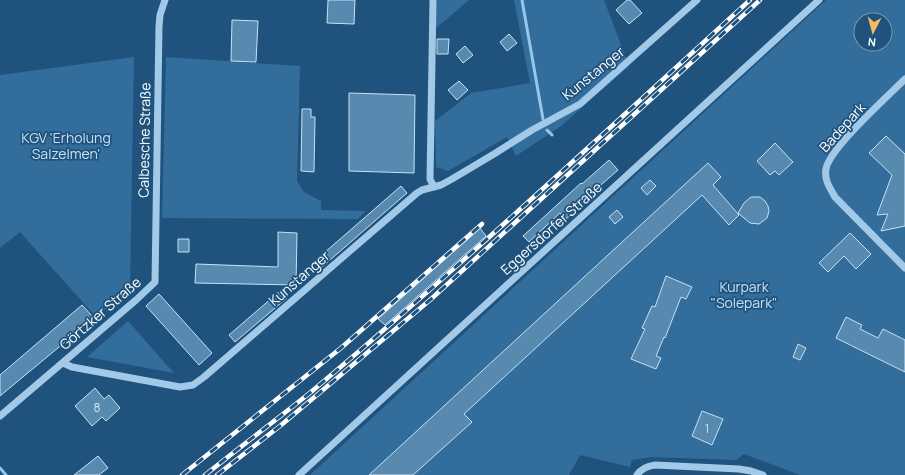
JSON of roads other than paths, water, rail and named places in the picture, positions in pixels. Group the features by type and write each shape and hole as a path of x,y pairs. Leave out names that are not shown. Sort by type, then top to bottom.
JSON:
{"street":[{"name":"Calbesche Straße","path":"155,282 159,26 160,15 165,0"},
{"path":"433,0 430,179 434,187"},
{"name":"Kunstanger","path":"180,387 193,385 204,378 389,216 422,190 434,187 458,175 532,130 580,104 697,0"},
{"name":"Eggersdorfer Straße","path":"300,475 819,0"},
{"name":"Badepark","path":"905,79 839,145 828,160 826,169 826,178 835,198 905,268"},
{"name":"Görtzker Straße","path":"0,416 155,282"},
{"name":"Görtzker Straße","path":"63,363 72,367 180,387"},
{"path":"637,475 643,469 654,465 739,469 763,475"}],"waterway":[{"path":"522,0 543,119"},
{"path":"547,130 552,135"},
{"path":"0,468 6,475"}],"railway":[{"path":"205,475 311,392 367,344 532,198 750,0"},
{"path":"217,475 280,426 430,300 760,0"},
{"path":"182,475 341,348 482,224"}],"park label":[{"name":"KGV 'Erholung Salzelmen'","path":"66,146"},
{"name":"Kurpark \"Solepark\"","path":"744,294"}]}
